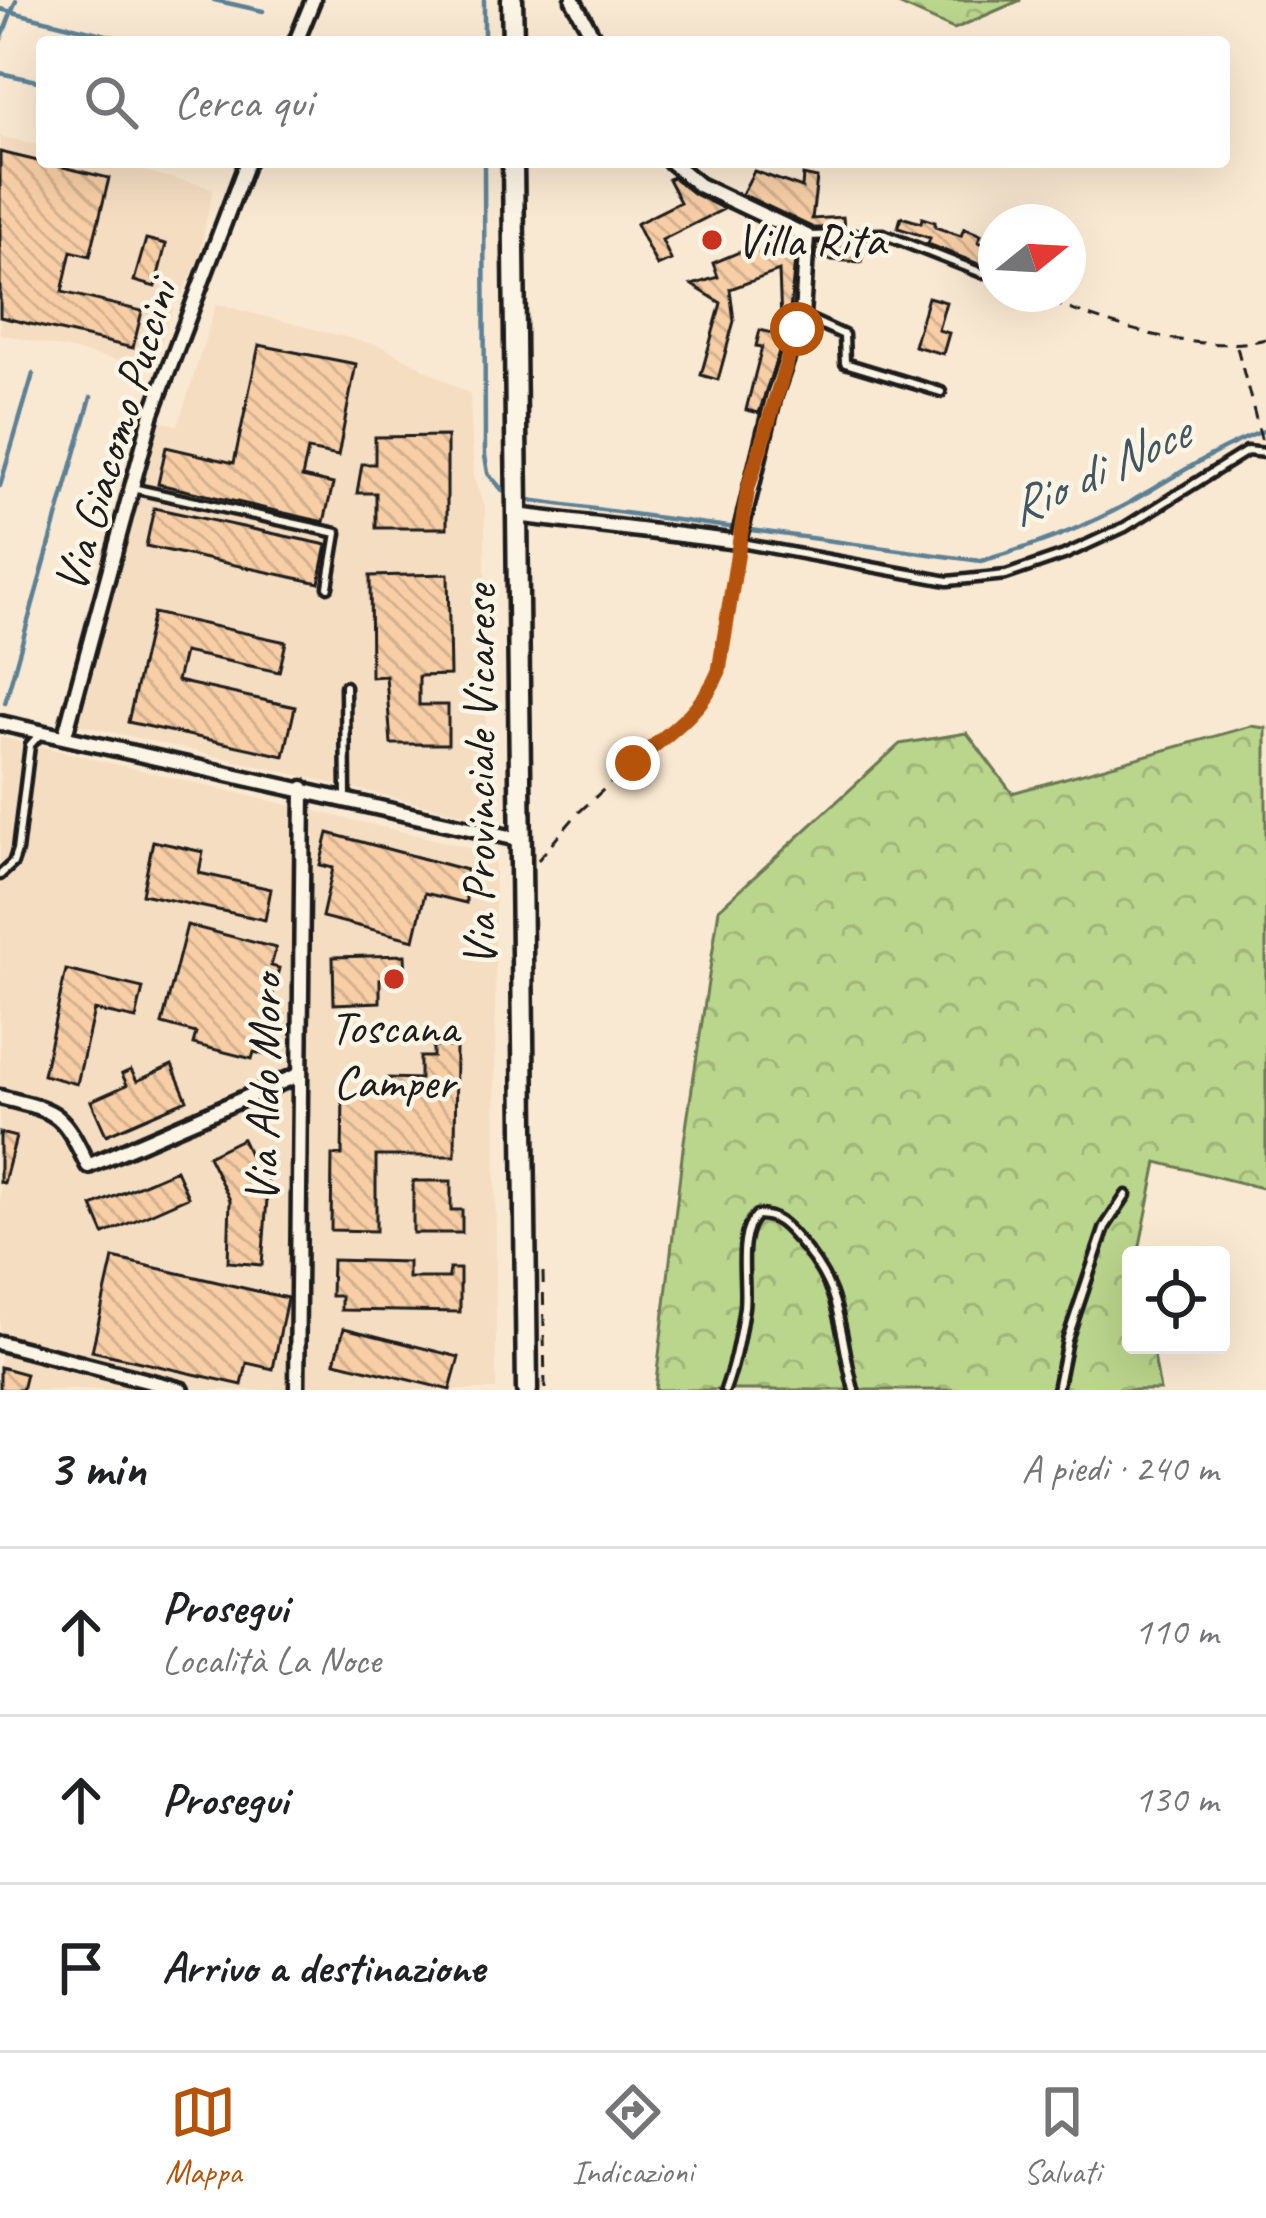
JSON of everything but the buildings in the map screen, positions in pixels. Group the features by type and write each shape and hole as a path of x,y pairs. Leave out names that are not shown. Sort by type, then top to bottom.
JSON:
{"main road":[{"path":"512,0 512,36"},
{"name":"Via Provinciale Vicarese","path":"513,168 526,1390"}],"street":[{"path":"299,36 314,0"},
{"path":"573,0 593,36"},
{"name":"Via Giacomo Puccini","path":"65,735 171,359 245,168"},
{"path":"516,515 740,533 774,395 802,316 806,236 699,185 678,168"},
{"path":"0,723 518,839"},
{"name":"Via Aldo Moro","path":"297,1390 303,788"},
{"path":"0,1097 50,1110 64,1119 88,1166 298,1075"},
{"path":"0,1342 182,1390"}],"lane":[{"path":"806,236 883,234 978,271"},
{"path":"802,316 844,335 845,363 941,392"},
{"path":"740,533 948,581 1006,575 1125,527 1247,451 1266,453"},
{"path":"132,488 337,533 328,587"},
{"path":"345,686 346,799"},
{"path":"0,875 13,863 17,850 30,745 43,732"},
{"path":"1057,1390 1067,1340 1105,1227 1126,1195"},
{"path":"725,1390 734,1368 744,1302 748,1228 757,1215 766,1215 775,1217 796,1238 829,1282 840,1310 854,1390"}],"path":[{"path":"1085,312 1177,342 1237,345 1266,339"},
{"path":"1237,345 1261,437"},
{"path":"536,871 538,855 578,813 711,691 719,671 740,533"},
{"path":"542,1254 545,1390"}],"shaded area":[{"path":"0,136 36,145 36,168 131,168 213,188 199,259 182,294 166,292 162,304 174,306 152,368 0,334"},
{"path":"216,304 384,347 470,394 474,479 485,507 482,818 77,724 155,420 178,425"},
{"path":"0,737 463,846 495,858 496,1390 0,1390"}],"green space":[{"path":"889,0 1021,0 954,29"},
{"path":"1251,726 1266,728 1266,1189 1157,1162 1140,1246 1122,1246 1122,1354 1154,1354 1160,1390 655,1390 683,1148 719,909 900,744 967,733 1012,793"}],"waterway":[{"path":"0,42 16,0"},
{"path":"214,0 263,11"},
{"name":"Rio di Noce","path":"484,0 484,36"},
{"path":"0,9 110,36"},
{"path":"0,73 36,81"},
{"name":"Rio di Noce","path":"484,168 485,456 488,473 503,491"},
{"path":"0,486 33,374"},
{"path":"5,703 91,397"},
{"name":"Rio di Noce","path":"528,500 981,561 1092,521 1266,430"}],"place":[{"name":"Villa Rita","path":"712,240"},
{"name":"Toscana Camper","path":"394,979"}],"route":[{"path":"633,763 697,708 719,671 748,488 797,329"}]}
